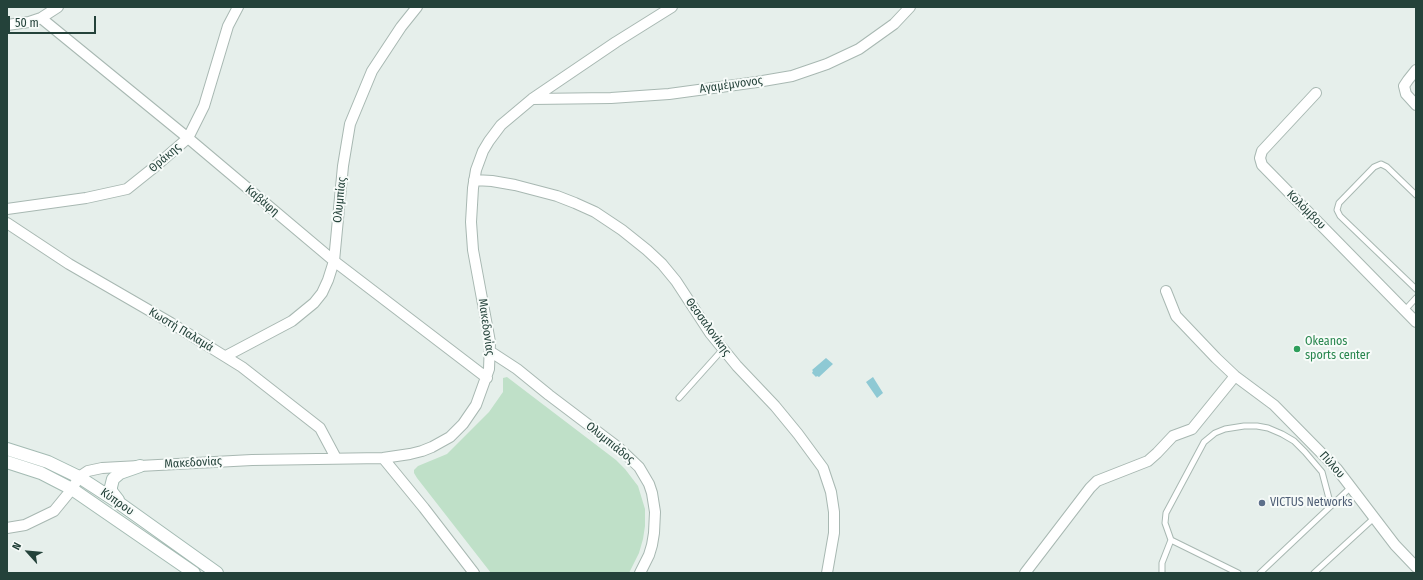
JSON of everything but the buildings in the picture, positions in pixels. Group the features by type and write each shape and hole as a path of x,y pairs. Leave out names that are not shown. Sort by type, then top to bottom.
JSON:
{"main road":[{"name":"Κύπρου","path":"7,449 48,462 79,477 119,503 217,573"},
{"name":"Κύπρου","path":"7,462 41,473 72,488 194,573"},
{"path":"119,503 111,491 113,479 120,473 140,466"}],"street":[{"path":"7,25 29,22 41,18 58,7"},
{"name":"Θράκης","path":"7,209 86,198 127,189 157,166 188,138 204,106 228,26 238,7"},
{"name":"Ολυμπίας","path":"226,356 281,328 306,311 322,293 334,261 343,166 350,124 372,70 401,27 417,7"},
{"name":"Μακεδονίας","path":"79,477 83,473 92,470 140,466 252,460 383,458 422,451 450,437 471,414 487,378 489,369 490,352 488,328 471,235 471,209 474,180 479,160 489,141 506,120 532,99 616,42 672,7"},
{"name":"Αγαμέμνονος","path":"532,99 611,98 662,95 792,76 822,66 859,49 894,24 910,7"},
{"name":"Καβάφη","path":"41,18 188,138 334,261 487,378"},
{"path":"1416,70 1404,86 1406,94 1416,105"},
{"name":"Κολόμβου","path":"1316,93 1262,151 1260,158 1262,165 1416,322"},
{"name":"Θεσσαλονίκης","path":"474,180 504,183 557,196 585,207 614,224 662,264 676,281 702,322 723,349 754,385 775,406 798,434 822,468 829,486 834,512 834,533 827,573"},
{"name":"Κωστή Παλαμά","path":"7,223 69,264 226,356 320,428 336,458"},
{"name":"Πύλου","path":"1166,291 1176,316 1235,376 1274,405 1337,469 1395,545 1416,567"},
{"name":"Ολυμπιάδος","path":"490,352 517,370 554,400 619,448 639,467 649,484 655,512 652,545 640,573"},
{"path":"1025,573 1094,484 1105,477 1148,461 1173,436 1192,429 1235,376"},
{"path":"383,458 474,573"},
{"path":"7,528 25,525 54,511 79,477"}],"lane":[{"path":"1416,195 1387,167 1381,164 1374,167 1339,203 1337,210 1340,216 1416,289"},
{"path":"1405,310 1416,298"},
{"path":"679,398 723,349"},
{"path":"1162,573 1162,563 1171,540 1165,523 1166,514 1204,442 1215,433 1225,429 1244,426 1257,426 1268,428 1294,441 1322,472 1331,506"},
{"path":"1260,573 1351,487"},
{"path":"1314,573 1374,518"},
{"path":"1171,540 1238,573"}],"green space":[{"path":"507,377 616,460 638,486 645,509 645,526 639,553 629,573 491,573 417,478 414,470 418,466 447,454 489,412 503,392 503,378"}],"water":[{"path":"826,358 833,364 819,377 816,377 812,373 812,370"},
{"path":"873,377 883,393 877,398 866,382"}],"place":[{"name":"Okeanos sports center","path":"1297,349"},
{"name":"VICTUS Networks","path":"1262,503"}]}
